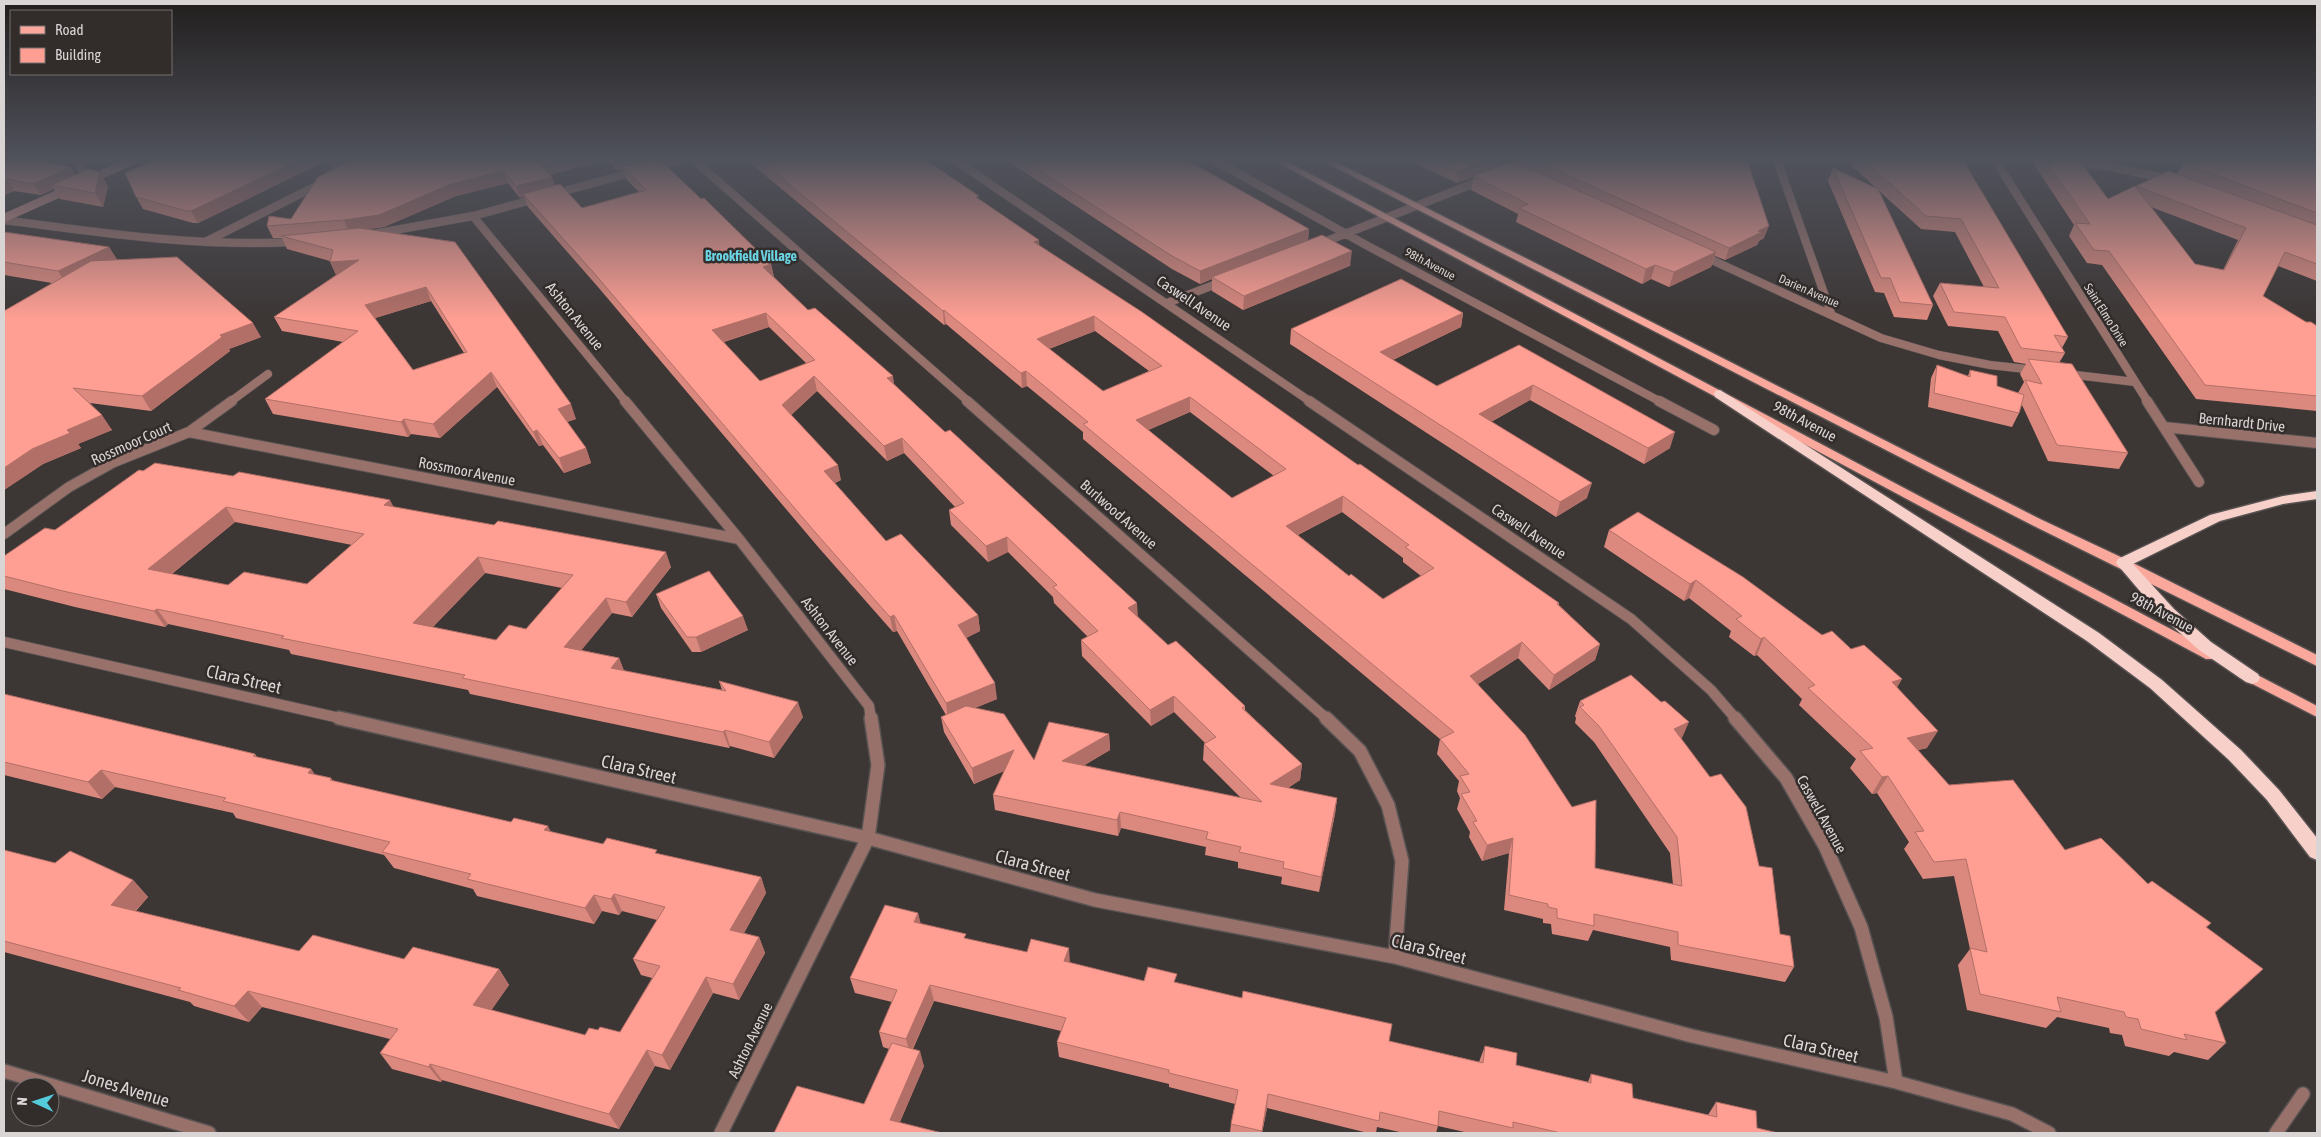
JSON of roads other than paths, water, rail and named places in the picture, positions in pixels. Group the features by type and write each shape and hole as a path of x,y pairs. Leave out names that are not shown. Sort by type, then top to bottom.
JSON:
{"highway":[{"path":"1720,394 2093,637 2143,674 2235,755 2272,795 2317,852"},
{"path":"2252,678 2198,640 2168,613 2122,563 2215,518 2283,500 2317,495"}],"main road":[{"name":"98th Avenue","path":"1377,213 2317,712"},
{"name":"98th Avenue","path":"1430,213 2036,522 2317,661"}],"street":[{"path":"4,219 17,213"},
{"path":"204,242 263,213"},
{"path":"362,236 484,213"},
{"name":"Burlwood Avenue","path":"754,213 1305,698 1360,751 1388,805 1402,861 1395,957"},
{"name":"Caswell Avenue","path":"1031,213 1167,302 1631,618 1711,690 1786,778 1825,846 1861,927 1886,1017 1896,1082"},
{"name":"98th Avenue","path":"1308,213 1714,430"},
{"path":"1315,246 1394,213"},
{"path":"1795,213 1830,313"},
{"name":"Saint Elmo Drive","path":"2029,213 2199,482"},
{"name":"Ashton Avenue","path":"473,216 739,539 869,706 878,765 868,838 721,1133"},
{"path":"4,219 114,235 204,242 270,244 307,241"},
{"name":"Darien Avenue","path":"1690,250 1881,338 1939,355 1990,365 2048,372"},
{"path":"1167,302 1232,278"},
{"path":"2058,373 2136,382"},
{"name":"Rossmoor Court","path":"4,534 69,487 114,462 189,432 268,374"},
{"name":"Bernhardt Drive","path":"2164,427 2317,443"},
{"name":"Rossmoor Avenue","path":"189,432 739,539"},
{"name":"Clara Street","path":"4,642 868,838 1095,900 1395,957 1692,1036 1896,1082 2012,1114 2049,1133"},
{"name":"Jones Avenue","path":"4,1071 209,1133"},
{"path":"2276,1133 2303,1094"}],"district":[{"name":"Brookfield Village","path":"751,256"}]}
